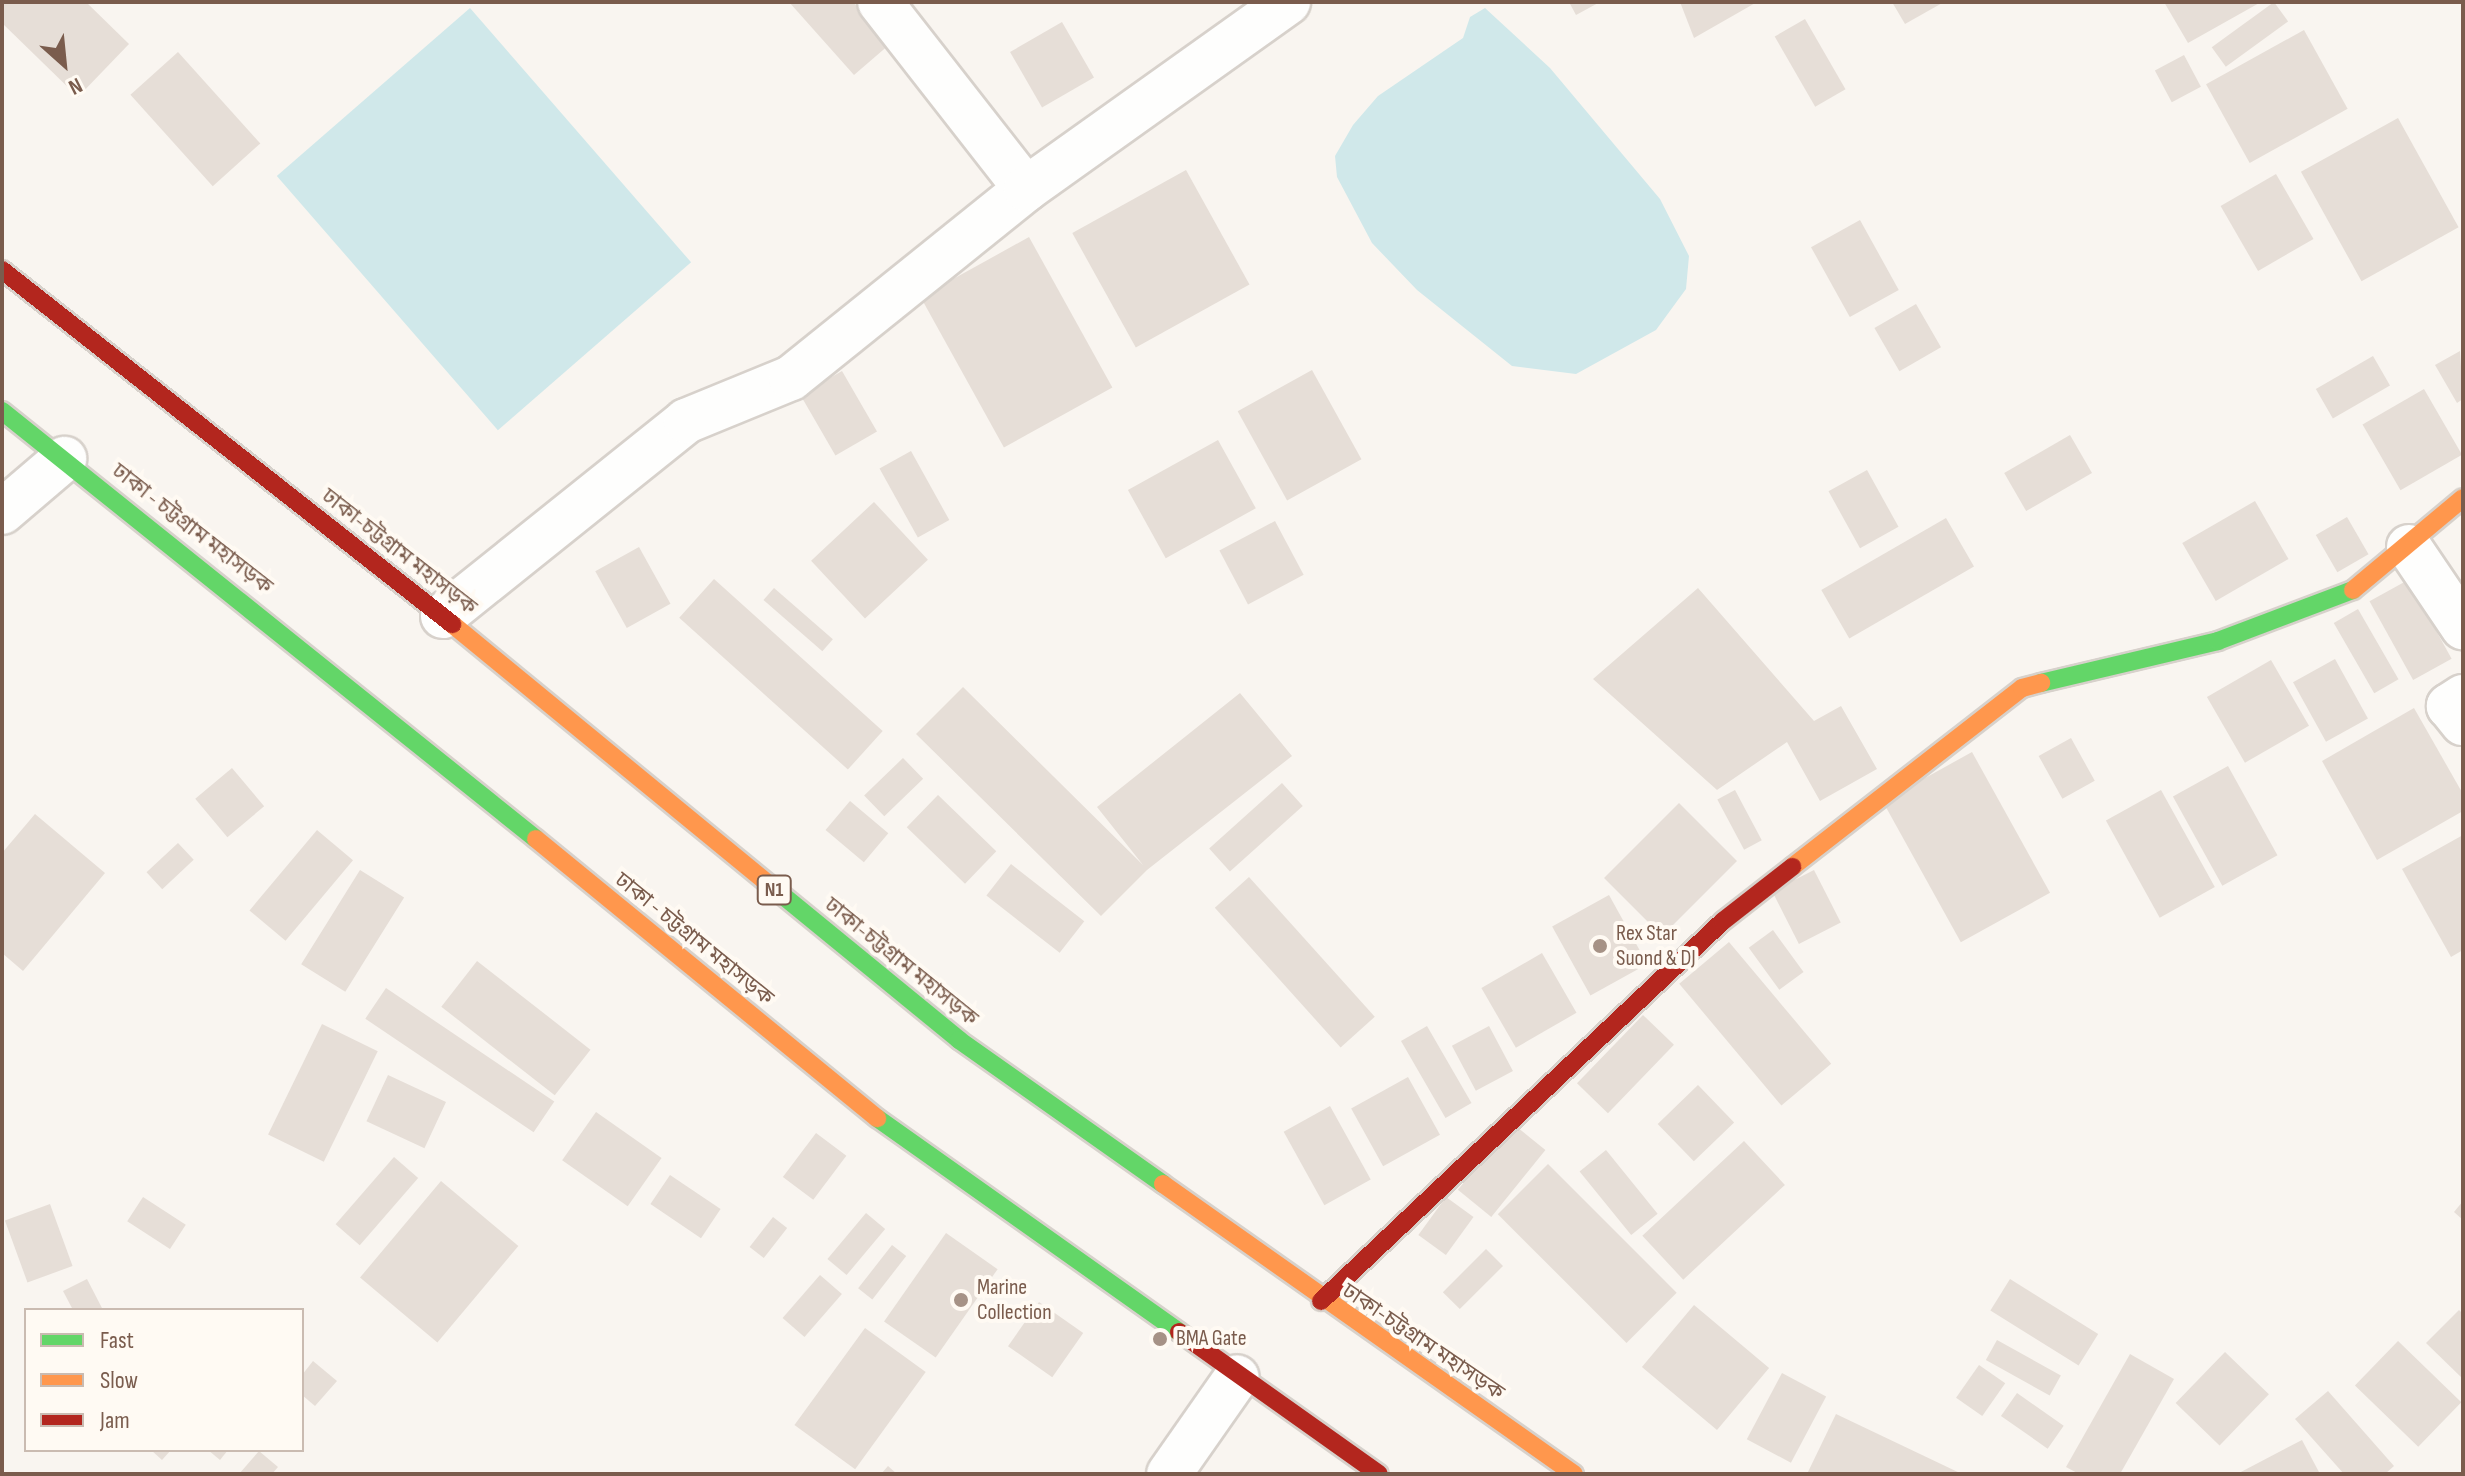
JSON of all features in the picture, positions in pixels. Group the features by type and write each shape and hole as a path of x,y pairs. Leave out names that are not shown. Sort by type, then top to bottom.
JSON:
{"main road":[{"name":"ঢাকা-চট্টগ্রাম মহাসড়ক","path":"2,270 443,616 959,1040 1321,1301 1574,1474"},
{"name":"ঢাকা - চট্টগ্রাম মহাসড়ক","path":"2,411 867,1111 1237,1377 1379,1474"},
{"path":"1321,1301 1723,921 2022,688 2218,641 2369,584 2463,498"}],"street":[{"path":"880,2 1026,189"},
{"path":"443,616 686,421 791,378 1026,189 1288,2"},
{"path":"2,512 64,459"},
{"path":"2409,547 2463,627"},
{"path":"2463,697 2449,706 2463,723"},
{"path":"1169,1474 1237,1377"}],"water":[{"path":"470,8 691,262 498,430 277,176"},
{"path":"1485,8 1550,68 1660,199 1689,256 1686,289 1656,330 1576,374 1512,366 1417,290 1372,243 1337,177 1335,156 1353,125 1378,96 1463,38 1470,17"}],"building":[{"path":"2,2 86,2 129,44 78,97 2,23"},
{"path":"789,2 853,2 890,44 854,75"},
{"path":"1569,2 1600,2 1576,15"},
{"path":"1680,2 1757,2 1694,38"},
{"path":"1892,2 1944,2 1905,24"},
{"path":"2164,2 2261,2 2188,43"},
{"path":"2274,2 2288,21 2226,67 2212,47"},
{"path":"1805,19 1846,89 1815,107 1775,36"},
{"path":"1062,22 1094,77 1042,107 1010,52"},
{"path":"2304,30 2348,109 2250,163 2206,84"},
{"path":"178,52 260,143 213,186 130,95"},
{"path":"2184,55 2201,87 2172,102 2155,70"},
{"path":"2398,118 2459,227 2362,281 2301,172"},
{"path":"1186,170 1250,285 1136,348 1072,233"},
{"path":"2276,174 2314,239 2258,271 2221,206"},
{"path":"1860,220 1899,290 1850,317 1811,247"},
{"path":"1029,237 1112,387 1004,448 921,297"},
{"path":"1916,304 1941,347 1899,371 1874,328"},
{"path":"2460,351 2463,399 2457,403 2435,365"},
{"path":"2373,356 2390,385 2333,418 2316,389"},
{"path":"1312,370 1361,459 1287,500 1238,411"},
{"path":"842,371 877,432 835,456 800,395"},
{"path":"2424,389 2462,455 2401,490 2363,424"},
{"path":"2070,435 2092,473 2026,511 2004,473"},
{"path":"1218,440 1256,508 1166,558 1128,490"},
{"path":"911,451 949,520 918,538 880,468"},
{"path":"1867,470 1899,527 1860,548 1829,491"},
{"path":"2255,501 2288,559 2216,601 2182,543"},
{"path":"874,502 928,560 865,618 811,561"},
{"path":"2347,517 2368,554 2337,572 2316,535"},
{"path":"1946,518 1974,566 1849,638 1821,590"},
{"path":"1275,521 1304,575 1248,604 1219,551"},
{"path":"639,547 671,604 627,628 595,571"},
{"path":"714,579 883,731 848,770 679,618"},
{"path":"2408,580 2452,659 2413,680 2370,601"},
{"path":"774,588 833,639 822,651 764,600"},
{"path":"1698,588 1814,721 1841,706 1877,769 1820,801 1787,742 1717,790 1593,679"},
{"path":"2358,609 2398,679 2374,693 2334,623"},
{"path":"2335,659 2368,718 2326,742 2293,682"},
{"path":"2271,660 2309,726 2245,763 2207,697"},
{"path":"963,687 1143,865 1097,807 1240,693 1292,756 1147,870 1101,916 916,734"},
{"path":"2414,708 2463,794 2463,811 2377,860 2322,761"},
{"path":"2071,738 2095,781 2062,799 2039,756"},
{"path":"1972,752 2050,893 1961,942 1883,801"},
{"path":"903,758 923,779 884,816 864,796"},
{"path":"2228,766 2277,855 2222,886 2173,797"},
{"path":"232,768 264,806 227,837 195,799"},
{"path":"1282,783 1303,806 1230,872 1209,849"},
{"path":"1735,790 1762,840 1744,850 1717,799"},
{"path":"2161,790 2215,887 2160,918 2106,821"},
{"path":"938,795 996,851 965,884 907,827"},
{"path":"850,801 888,833 864,862 826,830"},
{"path":"1679,803 1737,861 1662,936 1604,878"},
{"path":"35,814 105,873 23,971 2,953 2,853"},
{"path":"317,830 353,860 286,941 250,910"},
{"path":"2463,835 2463,950 2451,957 2402,869"},
{"path":"178,843 194,860 162,889 147,872"},
{"path":"1011,864 1084,921 1060,953 986,896"},
{"path":"360,870 404,898 345,992 301,964"},
{"path":"1814,870 1841,923 1799,944 1772,891"},
{"path":"1249,877 1375,1017 1341,1047 1215,908"},
{"name":"Rex Star Suond & DJ","path":"1609,895 1647,964 1590,996 1552,927"},
{"path":"1773,930 1804,972 1779,990 1749,948"},
{"path":"1729,942 1831,1064 1781,1106 1679,984"},
{"path":"1542,953 1576,1013 1516,1048 1481,988"},
{"path":"477,961 590,1050 555,1095 441,1007"},
{"path":"386,988 554,1102 534,1132 365,1019"},
{"path":"1643,1015 1674,1045 1608,1113 1577,1083"},
{"path":"322,1024 378,1051 324,1162 268,1135"},
{"path":"1427,1026 1472,1103 1446,1118 1401,1041"},
{"path":"1489,1026 1513,1071 1476,1091 1452,1046"},
{"path":"388,1075 446,1102 424,1148 366,1121"},
{"path":"1408,1077 1440,1135 1383,1166 1351,1109"},
{"path":"1698,1085 1734,1122 1694,1161 1658,1124"},
{"path":"1330,1106 1371,1179 1324,1205 1284,1132"},
{"path":"596,1112 662,1158 628,1206 562,1160"},
{"path":"1512,1123 1545,1150 1491,1217 1458,1190"},
{"path":"816,1133 846,1156 813,1200 783,1177"},
{"path":"1744,1141 1785,1185 1683,1280 1642,1236"},
{"path":"1606,1150 1658,1214 1631,1235 1580,1171"},
{"path":"394,1157 418,1178 360,1245 336,1224"},
{"path":"1548,1164 1677,1293 1626,1343 1498,1214"},
{"path":"670,1175 721,1209 701,1238 650,1204"},
{"path":"441,1181 518,1246 437,1342 360,1278"},
{"path":"143,1197 186,1225 170,1249 127,1221"},
{"path":"1446,1197 1474,1217 1446,1255 1418,1235"},
{"path":"2463,1201 2463,1220 2454,1212"},
{"path":"50,1204 73,1266 27,1282 5,1220"},
{"path":"866,1213 885,1229 847,1275 827,1259"},
{"path":"773,1217 787,1228 764,1258 750,1247"},
{"path":"946,1233 998,1269 936,1358 884,1321"},
{"path":"892,1245 906,1256 872,1299 858,1288"},
{"path":"1486,1249 1503,1266 1460,1309 1443,1292"},
{"path":"820,1275 842,1294 804,1337 783,1318"},
{"path":"87,1279 102,1308 72,1308 63,1291"},
{"path":"2010,1279 2098,1334 2079,1365 1990,1310"},
{"path":"1039,1302 1083,1333 1052,1377 1008,1346"},
{"path":"1694,1305 1769,1368 1717,1430 1642,1367"},
{"path":"2459,1310 2463,1314 2463,1379 2426,1343"},
{"path":"865,1328 926,1372 855,1469 794,1425"},
{"path":"1997,1340 2061,1375 2050,1396 1986,1360"},
{"path":"2398,1341 2461,1402 2418,1447 2355,1386"},
{"path":"2225,1352 2269,1394 2220,1445 2176,1403"},
{"path":"2130,1354 2174,1379 2120,1474 2079,1474 2066,1467"},
{"path":"313,1361 337,1381 315,1406 304,1397 304,1372"},
{"path":"1979,1365 2005,1383 1982,1416 1956,1398"},
{"path":"1782,1373 1826,1396 1791,1463 1747,1439"},
{"path":"2328,1391 2394,1466 2385,1474 2344,1474 2295,1419"},
{"path":"2017,1393 2064,1426 2048,1449 2001,1416"},
{"path":"1836,1414 1962,1474 1807,1474"},
{"path":"2302,1440 2320,1474 2237,1474"},
{"path":"153,1452 169,1452 162,1460"},
{"path":"210,1452 226,1452 220,1460"},
{"path":"258,1452 278,1467 272,1474 239,1474"},
{"path":"888,1466 897,1474 881,1474"}],"traffic: fast":[{"path":"2,411 536,839"},
{"path":"2041,683 2218,641 2353,590"},
{"path":"776,890 959,1040 1163,1184"},
{"path":"877,1118 1179,1332"}],"traffic: slow":[{"path":"2353,590 2463,498"},
{"path":"452,624 776,890"},
{"path":"1792,867 2022,688 2041,683"},
{"path":"536,839 877,1118"},
{"path":"1163,1184 1574,1474"}],"traffic: jam":[{"path":"2,270 452,624"},
{"path":"1321,1301 1723,921 1792,867"},
{"path":"1179,1332 1379,1474"}],"place":[{"name":"Rex Star Suond & DJ","path":"1600,946"},
{"name":"Marine Collection","path":"961,1300"},
{"name":"BMA Gate","path":"1160,1339"}]}
